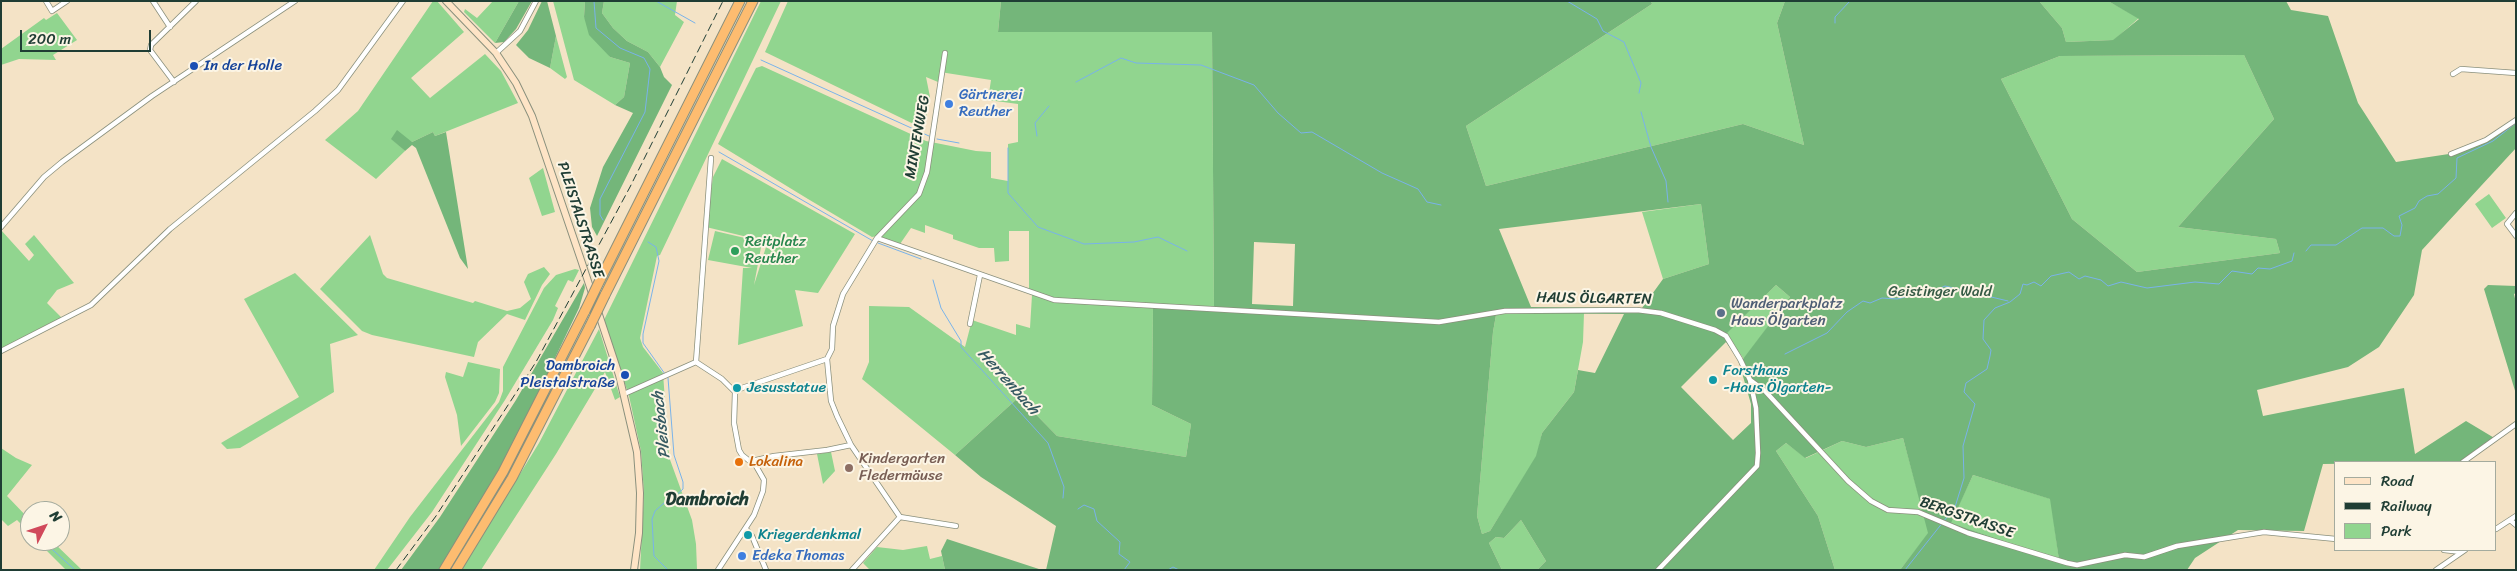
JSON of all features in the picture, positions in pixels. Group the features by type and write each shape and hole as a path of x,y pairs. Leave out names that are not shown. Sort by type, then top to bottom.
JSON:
{"highway":[{"path":"444,570 503,472 740,1"},
{"path":"456,570 512,478 752,1"}],"main road":[{"name":"PLEISTALSTRASSE","path":"446,1 496,53 516,83 532,116 624,394 637,452 640,493 639,533 634,570"}],"street":[{"path":"46,1 52,11 67,1"},
{"path":"153,1 170,26"},
{"path":"174,82 150,50 170,26 196,1"},
{"path":"1,227 52,169 152,96 295,1"},
{"path":"1,351 91,305 170,229 338,90 403,1"},
{"path":"496,53 520,31 536,1"},
{"name":"MINTENWEG","path":"900,517 851,445 831,401 827,359 832,349 833,326 842,294 877,238 919,194 927,172 945,53"},
{"path":"2453,74 2461,69 2516,73"},
{"path":"2451,154 2486,140 2516,120"},
{"path":"696,362 711,158"},
{"path":"2516,213 2507,224 2516,236"},
{"name":"HAUS ÖLGARTEN","path":"877,238 1054,300 1439,322 1505,312 1527,311 1637,310 1661,313 1714,330 1726,336 1750,380"},
{"path":"970,324 980,275"},
{"path":"735,392 827,359"},
{"path":"624,394 696,362"},
{"path":"696,362 722,379 735,392 734,423 739,450 742,455 752,461 761,471 764,480 763,491 754,515 718,570"},
{"path":"1658,570 1757,466 1756,408 1750,380"},
{"name":"BERGSTRASSE","path":"1750,380 1765,391 1848,481 1871,501 1888,510 1918,512 1937,522 2077,565 2125,555 2144,557 2177,546 2264,532 2334,539"},
{"path":"2464,461 2516,424"},
{"path":"752,461 851,445"},
{"path":"2497,528 2516,516"},
{"path":"852,570 900,517 956,526"},
{"path":"2510,520 2516,525"},
{"path":"746,529 752,536 766,570"},
{"path":"2436,570 2462,551"}],"green space":[{"path":"433,1 437,1 464,32 411,78 430,98 485,54 501,71 518,103 435,136 433,132 412,142 392,139 405,151 376,179 325,140 358,111"},
{"path":"493,1 519,1 495,43 464,12 465,9 477,18"},
{"path":"519,1 532,1 516,29 504,42 495,43"},
{"path":"542,1 547,1 556,36 550,68 529,58 516,45 528,30"},
{"path":"553,1 585,1 584,17 610,57 630,63 624,97 615,105 574,80"},
{"path":"585,1 604,1 602,13 613,28 627,41 648,52 660,67 664,77 672,85 597,236 592,227 590,208 603,167 633,113 615,105 624,97 630,63 610,57 589,35 584,17"},
{"path":"604,1 677,1 675,15 684,22 660,67 648,52 627,41 613,28 602,13"},
{"path":"761,1 781,1 660,255 657,256 640,338 643,347 663,373 669,457 692,520 696,544 697,569 640,570 644,493 641,451 629,396 604,320"},
{"path":"788,1 1001,1 998,32 1212,32 1214,309 1153,306 1152,405 1191,424 1186,457 1057,436 1019,397 955,455 862,379 869,362 869,306 909,307 965,347 972,320 1016,335 1016,324 1030,328 1032,295 1029,289 1029,231 1009,231 1009,261 995,262 994,248 979,248 953,239 953,235 925,225 925,233 911,228 900,244 877,236 872,237 808,199 718,144 756,68 762,66 926,141 976,151 991,152 991,178 1008,181 1008,144 1018,142 1018,104 988,100 991,80 940,72 938,82 926,77 930,97 924,129 765,52"},
{"name":"Geistinger Wald","path":"1001,1 1651,1 1652,4 1466,126 1486,186 1743,124 1804,145 1777,23 1785,1 2039,1 2062,28 2066,42 2113,40 2139,19 2108,1 2286,1 2291,10 2328,16 2358,103 2396,162 2462,152 2516,120 2516,148 2422,250 2414,295 2379,347 2348,367 2257,390 2263,416 2404,388 2415,454 2466,421 2496,439 2464,461 2334,461 2334,464 2323,464 2304,531 2238,530 2195,558 2187,570 1900,570 1928,533 1903,438 1866,447 1842,441 1805,458 1786,443 1776,451 1818,516 1835,570 1537,570 1546,561 1521,520 1504,538 1496,537 1489,543 1502,570 1046,570 1056,526 981,477 955,455 1019,397 1057,436 1186,457 1191,424 1152,405 1153,306 1214,309 1212,32 998,32","holes":["2244,55 2274,119 2178,227 2276,239 2280,253 2137,272 2072,219 2001,79 2060,56","1701,204 1709,264 1663,279 1642,308 1531,307 1499,229","1254,242 1295,244 1293,306 1252,304","1776,285 1790,297 1743,359 1726,334","1502,313 1624,314 1595,373 1578,370 1574,392 1542,433 1536,456 1490,531 1482,534 1477,516 1496,315","1726,342 1738,359 1751,404 1751,423 1733,440 1681,387","1973,475 2050,499 2059,560 1951,523"]},
{"path":"1651,1 1785,1 1777,23 1804,145 1743,124 1486,186 1466,126 1652,4"},
{"path":"2039,1 2108,1 2139,18 2114,40 2066,42 2062,28"},
{"path":"57,13 77,40 53,55 56,60 19,59 1,65 1,49 44,18 46,20"},
{"path":"556,36 567,77 565,79 550,68"},
{"path":"2244,55 2274,119 2178,227 2276,239 2280,253 2137,272 2072,219 2001,79 2060,56"},
{"path":"397,130 412,142 433,132 435,136 446,132 468,269 460,258 416,148 412,145 405,151 391,139"},
{"path":"722,159 855,234 818,293 795,290 803,326 738,345 743,268 752,268 708,260 715,231 762,242 754,285 766,247 777,254 764,241 706,227 713,177"},
{"path":"543,168 555,212 542,216 529,178"},
{"path":"2489,194 2506,218 2492,228 2475,204"},
{"path":"1701,204 1709,264 1663,279 1642,212"},
{"path":"1,230 29,261 34,255 25,244 34,235 74,283 57,290 47,303 62,318 1,349"},
{"path":"370,235 383,274 387,278 507,311 520,308 531,299 524,282 528,274 544,267 550,274 542,285 525,320 507,314 478,342 474,357 372,335 362,331 320,289"},
{"path":"575,269 579,270 573,282 568,280 555,306 558,308 553,320 505,400 432,512 387,570 374,570 410,517 499,402 503,391 503,367 544,288 556,275"},
{"path":"295,273 358,335 330,344 334,392 240,448 227,449 221,443 299,397 244,299"},
{"path":"584,283 585,288 579,308 505,462 440,570 401,570 440,517 516,400"},
{"path":"1776,285 1790,297 1744,359 1725,334"},
{"path":"2488,285 2516,286 2516,293 2514,294 2516,303 2516,394 2484,289"},
{"path":"1502,313 1584,313 1583,342 1574,392 1542,433 1537,456 1490,531 1482,534 1477,516 1493,332 1496,315"},
{"path":"599,329 620,397 615,400 605,372 556,454 481,570 461,570 539,443"},
{"path":"468,362 500,369 499,393 495,402 461,446 457,415 445,377 446,372 463,377"},
{"path":"1903,438 1929,533 1900,570 1835,570 1818,516 1776,451 1786,443 1806,458 1842,441 1866,447"},
{"path":"1,448 16,458 32,465 7,496 20,510 20,523 17,520 8,526 1,519"},
{"path":"831,452 835,471 823,484 817,454"},
{"path":"1973,475 2051,499 2059,560 1950,523"},
{"path":"1521,520 1546,561 1537,570 1502,570 1489,543 1496,537 1504,538"},
{"path":"947,539 1042,570 945,570 941,551"},
{"path":"927,546 930,559 942,556 945,570 870,570 863,563 877,547 903,550"},
{"path":"47,551 62,551 82,570 66,570"}],"waterway":[{"name":"Pleisbach","path":"594,1 596,28 620,48 644,58 650,69 645,112 600,199 600,215 603,220"},
{"path":"656,1 695,23"},
{"path":"1567,1 1597,19 1603,31 1624,42 1641,83 1639,93"},
{"path":"1835,23 1835,17 1850,1"},
{"path":"1076,82 1121,58 1136,63 1201,65 1254,85 1278,113 1301,133 1312,132 1382,173 1418,189 1427,202 1441,205"},
{"path":"761,60 929,136"},
{"path":"1037,136 1035,123 1049,106"},
{"path":"1641,112 1651,147 1666,181 1668,202"},
{"path":"2306,251 2311,245 2336,245 2362,228 2383,228 2394,236 2400,236 2402,225 2399,216 2415,208 2419,201 2427,196 2438,194 2456,178 2457,158 2493,141 2516,123"},
{"path":"937,139 959,143"},
{"path":"1008,148 1008,193 1038,227 1084,244 1134,242 1158,237 1187,251"},
{"name":"Herrenbach","path":"719,152 873,241"},
{"name":"Pleisbach","path":"648,242 656,247 659,261 643,334 643,343 665,374"},
{"name":"Herrenbach","path":"878,243 921,259"},
{"path":"1905,570 1955,507 1964,478 1963,446 1975,404 1964,392 1966,383 1987,369 1991,350 1983,339 1984,320 1995,308 2010,302 2020,294 2023,284 2027,285 2034,282 2041,286 2051,276 2069,272 2079,279 2085,276 2101,280 2108,286 2121,282 2147,288 2195,282 2219,284 2232,271 2252,274 2258,268 2270,269 2292,261 2294,253"},
{"name":"Herrenbach","path":"933,280 941,308 961,341 961,347 1048,443 1064,487 1063,498"},
{"path":"1785,354 1827,333 1847,312 1863,301 1870,303 1882,298 1897,299 1909,296 1914,290 1927,294 1945,286 2008,301"},
{"name":"Pleisbach","path":"668,378 674,455 683,482 683,489 655,511 652,519 654,556 668,570"},
{"name":"Herrenbach","path":"1078,509 1084,505 1094,509 1097,521 1120,542 1119,554 1130,562 1124,570"},
{"path":"54,551 75,570"},
{"name":"Herrenbach","path":"1168,570 1173,567 1179,570"}],"railway":[{"path":"396,570 436,516 536,362 630,187 723,1"}],"place":[{"name":"In der Holle","path":"194,66"},
{"name":"Gärtnerei Reuther","path":"949,104"},
{"name":"Reitplatz Reuther","path":"735,251"},
{"name":"Wanderparkplatz Haus Ölgarten","path":"1721,313"},
{"name":"Dambroich Pleistalstraße","path":"625,375"},
{"name":"Forsthaus -Haus Ölgarten-","path":"1713,380"},
{"name":"Jesusstatue","path":"737,388"},
{"name":"Lokalina","path":"739,462"},
{"name":"Kindergarten Fledermäuse","path":"849,468"},
{"name":"Kriegerdenkmal","path":"748,535"},
{"name":"Edeka Thomas","path":"742,556"}],"district":[{"name":"Dambroich","path":"707,500"}]}
